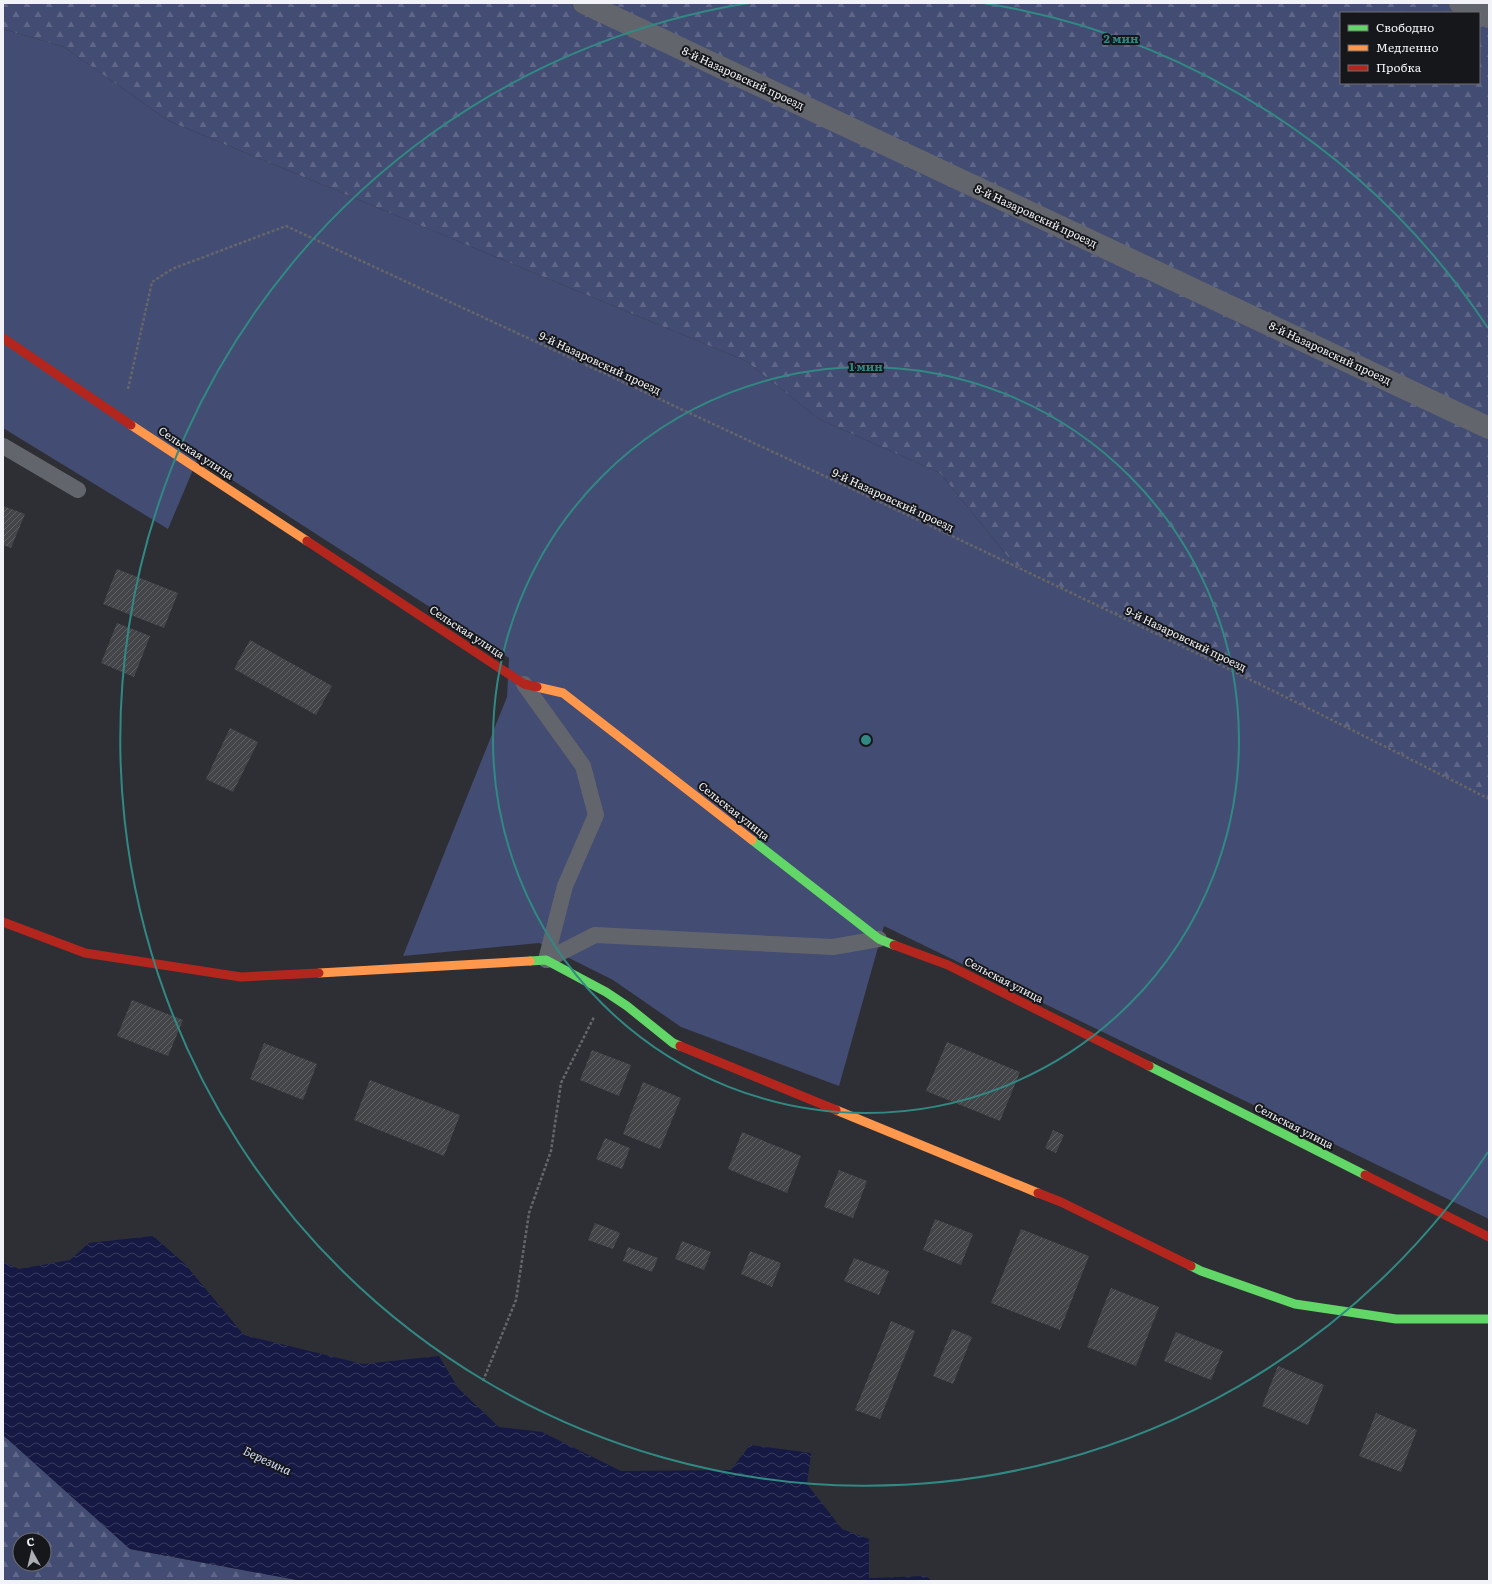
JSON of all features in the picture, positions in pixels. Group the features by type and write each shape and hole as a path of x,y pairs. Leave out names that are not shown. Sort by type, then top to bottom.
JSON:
{"street":[{"name":"8-й Назаровский проезд","path":"584,3 1489,428"},
{"path":"1460,3 1479,12"},
{"name":"Сельская улица","path":"3,338 122,419 524,684 563,693 879,939 948,965 1489,1237"},
{"path":"3,922 85,953 240,977 546,960 606,992 627,1006 673,1043 1061,1202 1201,1270 1295,1304 1396,1318 1488,1320"}],"lane":[{"path":"3,446 78,490"},
{"path":"524,684 583,766 596,815 564,886 546,960"},
{"path":"546,960 595,935 833,947 879,939"}],"path":[{"name":"9-й Назаровский проезд","path":"122,419 152,282 172,269 286,226 1014,564 1376,741 1489,799"},
{"path":"483,1381 516,1300 529,1213 551,1151 561,1084 606,992"}],"green space":[{"path":"3,3 1489,3 1489,799 1376,741 1014,564 940,473 819,419 746,361 169,121 64,47 3,29"},
{"path":"3,29 64,47 169,121 746,361 819,419 940,473 1014,564 1376,741 1489,799 1489,1219 884,926 839,1086 681,1027 613,980 539,943 403,956 507,697 509,658 198,458 168,529 3,428"},
{"path":"3,1435 130,1549 302,1581 3,1581"}],"water":[{"name":"Березина","path":"153,1236 184,1263 244,1335 363,1364 439,1356 458,1388 499,1427 542,1432 621,1471 731,1470 750,1445 811,1453 807,1484 842,1529 869,1539 869,1578 926,1576 932,1581 302,1581 130,1549 3,1435 3,1262 19,1269 70,1260 89,1243"}],"building":[{"path":"3,506 25,514 11,548 3,545"},
{"path":"117,569 178,593 164,628 103,604"},
{"path":"117,623 150,636 134,677 101,663"},
{"path":"250,640 332,686 316,715 234,669"},
{"path":"230,728 258,742 233,792 206,779"},
{"path":"132,1000 183,1020 168,1056 117,1036"},
{"path":"947,1042 1020,1072 1000,1121 926,1091"},
{"path":"264,1043 317,1064 303,1100 250,1079"},
{"path":"592,1050 631,1065 619,1096 580,1080"},
{"path":"370,1080 460,1115 444,1156 354,1120"},
{"path":"643,1082 681,1098 660,1149 623,1134"},
{"path":"1053,1130 1064,1135 1056,1153 1045,1148"},
{"path":"742,1132 801,1156 787,1193 728,1169"},
{"path":"605,1138 630,1148 622,1169 596,1159"},
{"path":"839,1170 867,1181 853,1218 824,1207"},
{"path":"935,1219 973,1234 961,1265 923,1250"},
{"path":"595,1223 620,1233 613,1249 588,1240"},
{"path":"1021,1229 1089,1256 1060,1330 991,1303"},
{"path":"682,1241 711,1252 704,1270 675,1259"},
{"path":"628,1247 658,1258 652,1272 623,1261"},
{"path":"750,1251 781,1263 772,1287 741,1274"},
{"path":"854,1258 889,1271 879,1295 844,1281"},
{"path":"1111,1288 1159,1307 1136,1366 1087,1347"},
{"path":"891,1321 915,1331 880,1419 855,1410"},
{"path":"952,1329 972,1337 953,1384 933,1376"},
{"path":"1176,1332 1223,1351 1211,1380 1164,1361"},
{"path":"1278,1366 1324,1385 1308,1425 1262,1406"},
{"path":"1376,1413 1417,1430 1401,1472 1359,1456"}],"traffic: fast":[{"path":"752,840 879,939 894,945"},
{"path":"530,961 546,960 606,992 627,1006 673,1043 680,1046"},
{"path":"1149,1066 1365,1175"},
{"path":"1191,1266 1201,1271 1295,1304 1396,1319 1489,1319"}],"traffic: slow":[{"path":"131,425 307,541"},
{"path":"537,687 563,693 752,840"},
{"path":"319,973 530,961"},
{"path":"836,1110 1038,1193"}],"traffic: jam":[{"path":"3,338 131,425"},
{"path":"307,541 524,684 537,687"},
{"path":"3,922 85,953 241,977 319,973"},
{"path":"894,945 948,965 1149,1066"},
{"path":"680,1046 836,1110"},
{"path":"1365,1175 1489,1237"},
{"path":"1038,1193 1061,1202 1191,1266"}]}
